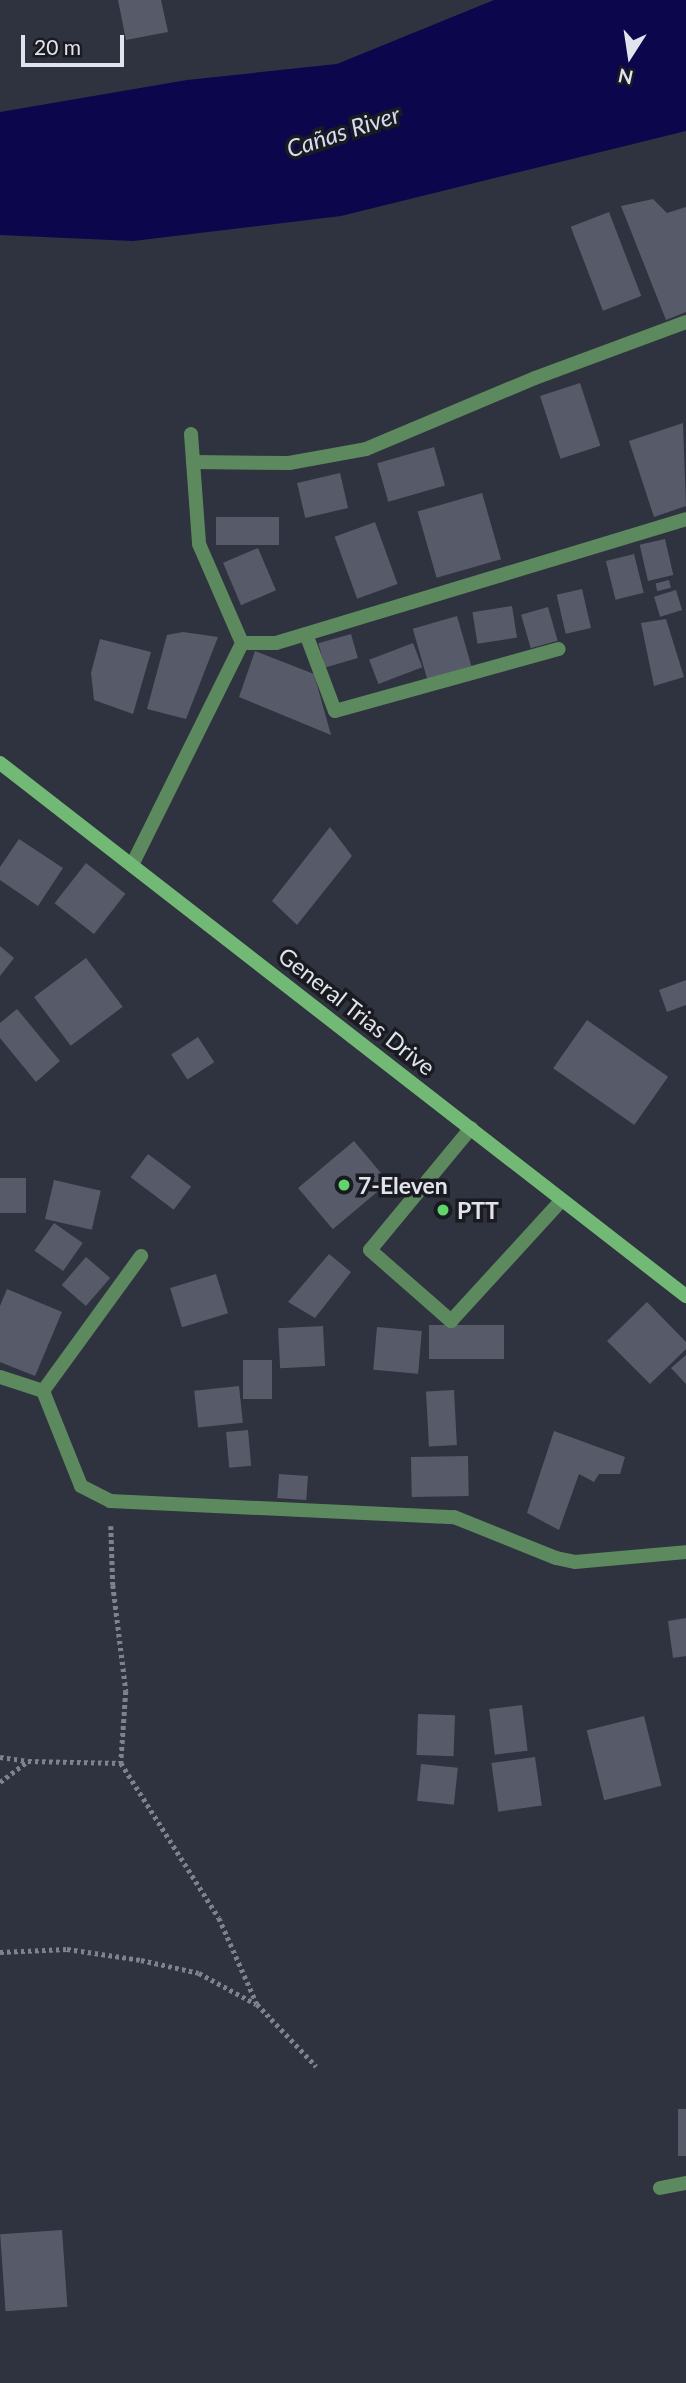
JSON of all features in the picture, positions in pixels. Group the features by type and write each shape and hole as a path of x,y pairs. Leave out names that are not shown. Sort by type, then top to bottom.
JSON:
{"main road":[{"name":"General Trias Drive","path":"0,763 686,1296"}],"street":[{"path":"194,462 289,463 366,449 535,379 686,322"},
{"path":"132,865 242,643 199,544 191,434"},
{"path":"242,643 276,643 686,519"},
{"path":"306,634 335,711 559,649"},
{"path":"471,1128 370,1250 451,1321 562,1200"},
{"path":"43,1391 141,1256"},
{"path":"0,1377 43,1391"},
{"path":"43,1391 81,1486 110,1500 454,1517 556,1558 575,1562 686,1552"},
{"path":"660,2188 686,2183"}],"path":[{"path":"110,1500 113,1585 126,1691 121,1763 219,1918 257,2004"},
{"path":"0,1757 29,1761 121,1763"},
{"path":"0,1782 29,1761"},
{"path":"0,1952 67,1949 141,1960 199,1973 257,2004 316,2066"}],"water":[{"name":"Cañas River","path":"494,0 686,0 686,131 341,216 133,241 0,235 0,112 187,80 337,64"}],"building":[{"path":"118,0 161,0 168,32 126,40"},
{"path":"653,199 667,213 686,207 686,312 666,320 621,206"},
{"path":"609,212 641,296 603,311 571,227"},
{"path":"580,383 600,446 560,459 540,396"},
{"path":"683,423 686,506 654,517 629,441"},
{"path":"434,447 445,485 388,502 377,463"},
{"path":"340,473 348,508 305,518 297,483"},
{"path":"482,493 501,559 437,578 418,511"},
{"path":"216,517 279,517 279,545 216,545"},
{"path":"375,522 398,584 357,599 335,537"},
{"path":"665,539 673,575 648,581 640,545"},
{"path":"258,548 276,590 241,605 223,563"},
{"path":"634,554 644,593 616,600 606,561"},
{"path":"669,580 671,588 657,591 655,583"},
{"path":"582,589 591,628 566,634 557,595"},
{"path":"676,590 682,610 660,617 654,597"},
{"path":"512,606 517,638 477,644 472,612"},
{"path":"548,607 558,641 531,648 521,615"},
{"path":"457,616 471,666 427,679 413,629"},
{"path":"666,619 684,677 654,686 641,623"},
{"path":"183,632 218,637 186,719 147,709 167,635"},
{"path":"351,634 358,658 325,667 318,643"},
{"path":"100,639 151,652 133,714 94,700 91,673"},
{"path":"413,643 422,667 378,684 369,660"},
{"path":"255,651 314,674 331,735 239,697"},
{"path":"330,827 352,856 297,925 272,901"},
{"path":"19,839 63,868 38,906 0,880 0,867"},
{"path":"86,863 125,894 94,934 55,903"},
{"path":"0,946 14,958 0,976"},
{"path":"86,958 123,1007 71,1046 34,997"},
{"path":"686,980 686,1005 667,1012 659,990"},
{"path":"17,1009 60,1061 36,1082 0,1038 0,1023"},
{"path":"587,1020 668,1077 634,1125 553,1068"},
{"path":"198,1037 214,1062 188,1080 171,1054"},
{"name":"7-Eleven","path":"354,1141 389,1182 333,1229 298,1188"},
{"path":"148,1154 191,1186 174,1210 131,1177"},
{"path":"0,1178 26,1178 26,1213 0,1213"},
{"path":"54,1180 101,1191 92,1230 45,1219"},
{"path":"54,1223 83,1243 63,1271 34,1251"},
{"path":"329,1254 351,1272 315,1318 288,1302"},
{"path":"86,1257 110,1278 86,1306 62,1285"},
{"path":"216,1274 228,1313 182,1327 170,1288"},
{"path":"7,1289 62,1312 35,1376 0,1362 0,1306"},
{"path":"647,1302 686,1342 686,1349 650,1384 607,1341"},
{"path":"429,1325 504,1325 504,1359 429,1359"},
{"path":"323,1326 325,1366 280,1368 278,1328"},
{"path":"377,1327 422,1331 418,1374 373,1370"},
{"path":"686,1355 686,1384 671,1368"},
{"path":"243,1360 272,1360 272,1399 243,1399"},
{"path":"239,1386 243,1423 198,1428 194,1391"},
{"path":"454,1390 457,1445 429,1446 426,1391"},
{"path":"248,1430 251,1466 229,1468 226,1432"},
{"path":"554,1431 625,1457 620,1474 599,1474 594,1482 579,1474 559,1530 527,1513"},
{"path":"468,1456 469,1496 412,1497 411,1457"},
{"path":"279,1474 308,1476 306,1500 277,1498"},
{"path":"686,1618 686,1656 673,1658 668,1621"},
{"path":"522,1705 528,1751 495,1755 489,1709"},
{"path":"418,1714 455,1715 454,1756 417,1755"},
{"path":"644,1716 661,1786 604,1800 587,1730"},
{"path":"535,1757 542,1806 498,1812 491,1763"},
{"path":"421,1764 458,1768 454,1805 417,1801"},
{"path":"678,2109 686,2109 686,2156 678,2156"},
{"path":"62,2230 67,2307 6,2311 0,2234"}],"place":[{"name":"7-Eleven","path":"344,1185"},
{"name":"PTT","path":"443,1210"}]}
